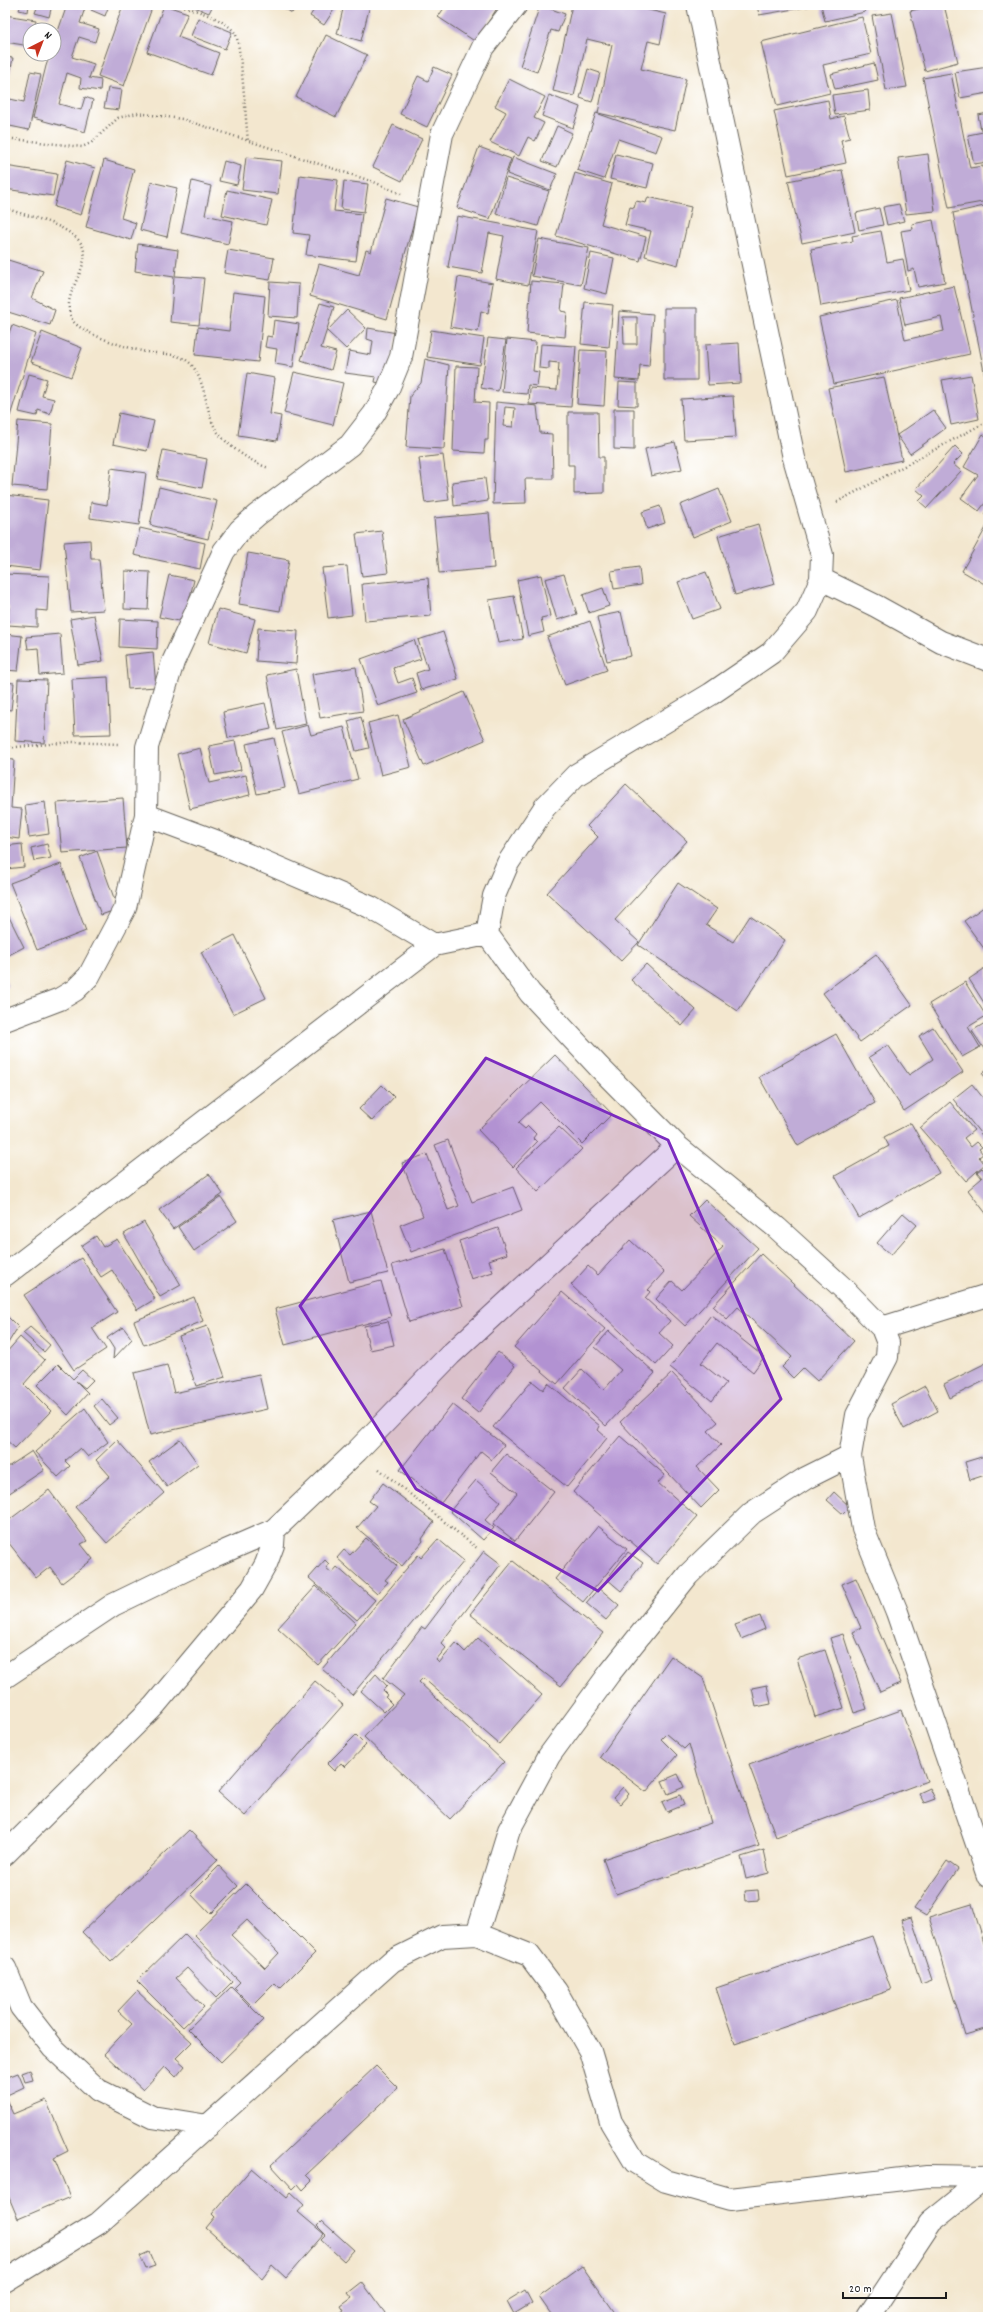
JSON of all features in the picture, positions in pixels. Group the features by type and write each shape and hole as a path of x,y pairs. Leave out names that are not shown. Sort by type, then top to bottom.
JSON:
{"street":[{"path":"5,1020 60,999 75,990 89,976 125,908 146,815 147,746 173,662 224,551 240,530 257,515 350,445 374,414 388,389 401,357 428,202 442,134 483,47 516,5"},
{"path":"698,5 794,458 812,516 822,555 821,579 807,611 771,653 711,694 576,775 545,807 508,863 494,896 487,934 530,993 599,1067 677,1146 777,1228 844,1289 882,1328 888,1343 887,1357 857,1415 850,1456 863,1529 897,1612 988,1876"},
{"path":"821,579 876,606 940,642 988,660"},
{"path":"146,815 218,842 370,907 434,945"},
{"path":"5,1275 434,945 487,934"},
{"path":"5,1677 113,1605 214,1556 274,1530 356,1452 450,1355 677,1146"},
{"path":"882,1328 988,1295"},
{"path":"477,1934 509,1830 549,1756 609,1674 688,1575 752,1513 806,1478 850,1456"},
{"path":"5,1854 154,1706 252,1589 266,1564 273,1545 274,1530"},
{"path":"5,2281 99,2222 392,1961 442,1936 477,1934 529,1955 556,1991 590,2051 611,2122 635,2162 666,2181 730,2199 928,2176 987,2177"},
{"path":"5,1968 21,2007 25,2013 52,2048 98,2090 152,2116 208,2126"},
{"path":"868,2317 931,2222 987,2177"}],"path":[{"path":"181,5 225,24 236,34 240,50 248,142"},
{"path":"5,138 82,147 91,143 118,118 137,113 182,119 428,202"},
{"path":"5,208 50,223 70,232 82,242 85,253 83,265 72,291 70,311 74,321 86,330 114,342 142,352 171,354 191,364 206,395 214,427 230,444 256,464 304,479"},
{"path":"812,516 988,420"},
{"path":"5,748 72,742 147,746"},
{"path":"356,1452 478,1549"}],"highlighted area":[{"path":"486,1058 668,1140 781,1399 598,1591 416,1489 300,1306"}],"building":[{"path":"21,5 29,5 28,12 19,10"},
{"path":"38,5 52,5 49,17 35,13"},
{"path":"67,5 86,5 80,23 99,29 95,42 79,37 72,57 94,64 89,78 101,80 100,91 80,88 81,78 67,73 59,104 81,110 85,97 93,100 85,132 33,118 47,62 62,62 61,22"},
{"path":"93,5 109,5 105,16 91,10"},
{"path":"123,5 153,5 124,86 98,76"},
{"path":"164,5 188,13 178,37 219,53 211,75 147,52"},
{"path":"190,5 213,5 209,13"},
{"path":"279,5 298,5 292,13"},
{"path":"317,5 337,5 324,25 310,16"},
{"path":"344,5 370,5 361,41 337,34"},
{"path":"446,5 499,5 476,42 438,17"},
{"path":"540,5 565,14 558,32 551,30 537,72 520,66"},
{"path":"572,5 627,5 666,14 660,44 648,41 641,69 686,79 675,130 598,113 612,45 587,39 574,96 553,91"},
{"path":"757,5 812,5 812,6 759,15"},
{"path":"821,5 863,5 865,12 825,21"},
{"path":"869,5 882,5 882,6 870,9"},
{"path":"935,5 944,5 958,62 925,71 910,11"},
{"path":"892,13 907,87 886,90 872,16"},
{"path":"5,15 36,20 36,22 22,22 22,45 5,42"},
{"path":"862,17 871,54 823,65 830,93 777,106 761,42"},
{"path":"198,18 232,32 225,49 191,36"},
{"path":"326,35 367,55 336,117 296,97"},
{"path":"5,57 13,58 6,93 5,93"},
{"path":"874,63 878,80 835,89 831,74"},
{"path":"434,67 452,75 427,127 400,114 418,76 428,81"},
{"path":"988,67 988,93 960,98 955,72"},
{"path":"588,69 600,73 592,102 580,98"},
{"path":"30,72 41,74 29,130 5,125 5,98 24,102"},
{"path":"951,73 970,168 983,166 988,201 949,208 923,78"},
{"path":"509,79 545,97 534,118 544,123 535,141 528,137 519,156 490,142 506,112 495,106"},
{"path":"108,88 122,90 119,110 104,108"},
{"path":"868,90 870,110 835,115 832,95"},
{"path":"549,95 580,107 573,128 542,116"},
{"path":"828,100 831,119 844,116 850,138 841,140 846,163 788,175 774,111"},
{"path":"596,113 662,136 656,152 618,139 604,179 577,170"},
{"path":"988,113 988,128 981,130 978,115"},
{"path":"393,125 422,139 402,181 373,167"},
{"path":"557,126 572,133 557,167 542,161"},
{"path":"988,131 988,162 974,164 968,135"},
{"path":"479,147 511,159 490,219 457,208"},
{"path":"616,154 653,163 647,188 610,179"},
{"path":"928,154 935,211 906,214 898,158"},
{"path":"246,157 282,161 278,194 242,190"},
{"path":"513,157 557,174 550,190 507,174"},
{"path":"67,160 95,168 81,215 54,207"},
{"path":"104,160 134,169 121,218 136,223 131,240 86,227"},
{"path":"224,161 241,166 237,185 219,181"},
{"path":"5,166 57,174 53,196 5,189"},
{"path":"842,170 855,232 802,243 788,181"},
{"path":"575,173 612,184 601,224 646,237 640,261 556,236"},
{"path":"300,175 338,180 334,211 362,214 356,261 306,255 309,235 293,233"},
{"path":"506,178 549,191 538,226 496,214"},
{"path":"192,181 211,186 205,215 233,221 228,244 181,233"},
{"path":"344,181 368,184 364,212 341,209"},
{"path":"151,182 177,188 167,237 140,230"},
{"path":"227,190 272,200 266,225 222,215"},
{"path":"648,197 691,207 678,265 645,256 651,231 625,225 630,207 634,208 636,201 646,203"},
{"path":"386,198 418,207 387,319 310,296 319,264 359,275 366,250 371,252"},
{"path":"899,204 904,221 887,225 883,207"},
{"path":"984,206 988,225 987,387 953,213"},
{"path":"879,208 883,225 859,230 856,213"},
{"path":"457,216 538,231 528,285 496,279 504,236 489,233 482,273 448,267"},
{"path":"933,220 945,282 918,287 914,269 908,271 901,231 913,229 912,224"},
{"path":"881,231 887,262 903,259 909,290 821,306 811,249 853,241 852,236"},
{"path":"539,239 589,248 581,285 532,276"},
{"path":"138,244 178,250 175,276 204,278 199,325 170,322 174,277 135,271"},
{"path":"228,250 274,258 270,280 224,273"},
{"path":"591,253 614,258 607,294 584,288"},
{"path":"5,259 43,271 32,298 55,310 50,325 5,311"},
{"path":"458,277 493,283 488,313 481,311 478,332 450,327"},
{"path":"531,281 564,284 561,311 567,312 565,337 527,333"},
{"path":"270,282 299,284 297,318 268,316"},
{"path":"954,286 970,354 834,384 819,317 897,300 905,340 944,331 941,317 905,325 899,298"},
{"path":"233,292 265,296 258,362 195,355 198,327 229,331"},
{"path":"585,302 613,305 609,347 581,344"},
{"path":"320,303 334,307 321,348 336,352 331,370 301,360"},
{"path":"664,308 697,308 697,380 664,380"},
{"path":"347,310 366,328 346,349 327,331"},
{"path":"619,311 653,314 649,366 640,365 639,381 615,379","holes":["623,317 637,317 637,344 624,344"]},
{"path":"274,320 299,324 293,367 275,364 277,349 265,347 267,336 272,337"},
{"path":"12,325 36,334 10,416 5,413 5,343"},
{"path":"368,328 397,333 389,385 375,382 376,377 345,373 349,351 371,355 373,341 367,339"},
{"path":"431,330 484,338 480,365 427,357"},
{"path":"42,332 82,348 71,377 31,362"},
{"path":"488,338 506,340 498,391 481,388"},
{"path":"507,339 536,342 533,371 539,372 537,386 528,385 527,394 502,392"},
{"path":"739,343 741,383 708,385 705,345"},
{"path":"541,344 576,346 571,407 529,404 530,388 557,390 559,363 549,362 549,369 539,368"},
{"path":"580,350 607,351 604,406 577,404"},
{"path":"425,359 449,365 444,449 406,447 410,396 421,383"},
{"path":"456,366 477,367 475,402 489,403 488,440 485,440 484,453 453,451"},
{"path":"294,372 343,383 333,425 284,413"},
{"path":"247,373 275,378 270,414 281,416 277,441 238,435"},
{"path":"29,374 47,379 42,396 54,399 50,414 38,410 37,416 19,412"},
{"path":"971,375 979,419 951,425 942,380"},
{"path":"884,377 902,460 846,472 828,388"},
{"path":"619,382 637,383 637,406 618,405"},
{"path":"733,396 736,437 684,440 681,399"},
{"path":"496,402 537,406 540,433 552,434 553,479 525,479 526,503 493,504","holes":["505,407 515,408 513,427 503,426"]},
{"path":"614,409 634,409 634,450 614,449"},
{"path":"933,410 946,428 910,454 897,435"},
{"path":"568,412 598,412 599,457 604,457 604,493 574,494 574,465 568,465"},
{"path":"119,413 154,421 147,451 113,444"},
{"path":"5,419 9,420 6,436 5,436"},
{"path":"18,421 52,424 47,489 12,486"},
{"path":"983,434 988,438 988,499 979,511 961,498 978,475 964,467"},
{"path":"675,442 682,469 651,476 645,449"},
{"path":"955,446 963,454 953,464 961,471 927,508 919,501 924,496 916,489"},
{"path":"163,450 207,459 202,488 157,479"},
{"path":"443,455 449,500 425,503 419,458"},
{"path":"111,468 146,473 139,525 90,518 91,502 107,505"},
{"path":"485,478 488,501 454,506 452,482"},
{"path":"159,487 217,501 208,539 150,525"},
{"path":"719,489 732,521 693,537 680,505"},
{"path":"5,495 48,500 40,570 5,566"},
{"path":"660,506 665,523 647,529 642,512"},
{"path":"988,509 988,518 984,514"},
{"path":"489,513 494,568 439,573 434,518"},
{"path":"758,524 775,584 735,595 718,536"},
{"path":"988,524 988,586 962,571"},
{"path":"140,528 205,543 200,569 134,555"},
{"path":"382,531 388,573 362,576 356,534"},
{"path":"90,540 91,559 99,559 104,610 71,612 64,542"},
{"path":"248,553 289,560 280,611 239,604"},
{"path":"347,566 352,615 328,618 322,568"},
{"path":"639,567 641,585 614,589 611,571"},
{"path":"125,571 150,572 148,610 124,609"},
{"path":"706,572 720,609 692,619 678,582"},
{"path":"5,574 49,576 47,611 37,610 37,627 8,625 9,606 5,606"},
{"path":"564,574 577,614 557,620 545,579"},
{"path":"169,575 194,580 184,622 159,617"},
{"path":"541,575 550,616 541,618 544,632 528,636 517,580"},
{"path":"428,578 431,616 365,621 362,584"},
{"path":"603,588 609,606 589,613 583,595"},
{"path":"514,596 523,639 498,643 489,600"},
{"path":"218,609 255,619 246,653 209,643"},
{"path":"621,612 631,656 607,661 597,617"},
{"path":"94,615 103,661 78,665 70,619"},
{"path":"120,619 158,621 157,649 119,647"},
{"path":"590,621 607,670 565,685 547,637"},
{"path":"258,628 298,631 296,664 256,661"},
{"path":"443,632 458,679 421,690 416,673 428,669 418,640"},
{"path":"5,634 22,636 18,671 5,670"},
{"path":"60,634 63,673 40,675 38,648 28,649 26,637"},
{"path":"414,640 421,659 393,668 398,683 412,678 417,693 378,706 361,659"},
{"path":"153,652 156,687 128,689 125,655"},
{"path":"356,667 363,711 320,718 312,674"},
{"path":"296,669 306,724 277,730 267,675"},
{"path":"108,677 111,734 75,735 72,679"},
{"path":"18,679 47,680 44,743 15,741"},
{"path":"5,682 14,683 11,710 5,709"},
{"path":"464,692 485,740 424,766 403,719"},
{"path":"265,703 271,729 228,738 223,712"},
{"path":"398,715 411,767 381,775 368,723"},
{"path":"361,717 369,748 356,751 348,721"},
{"path":"308,725 311,735 344,727 358,779 299,794 282,732"},
{"path":"274,738 285,788 257,794 246,744"},
{"path":"235,741 241,770 215,775 209,746"},
{"path":"200,748 209,783 246,775 250,795 190,809 177,754"},
{"path":"5,759 14,760 11,808 22,809 19,839 5,837"},
{"path":"626,784 687,841 615,920 639,942 621,961 547,893 598,837 587,826"},
{"path":"123,798 127,848 62,853 57,803"},
{"path":"45,802 49,834 29,837 25,805"},
{"path":"22,844 24,867 5,869 5,846"},
{"path":"47,844 51,858 34,861 31,848"},
{"path":"97,851 118,909 101,915 80,858"},
{"path":"61,864 86,931 37,950 10,883"},
{"path":"678,883 717,909 706,925 733,942 750,916 785,940 738,1011 638,945"},
{"path":"988,904 988,954 964,921"},
{"path":"5,909 24,947 7,956 5,953"},
{"path":"235,935 266,998 233,1014 201,952"},
{"path":"876,954 912,1005 860,1042 823,993"},
{"path":"646,964 696,1010 682,1026 631,980"},
{"path":"987,967 988,969 988,1009 969,979"},
{"path":"5,978 8,987 5,988"},
{"path":"965,982 986,1016 968,1027 980,1047 962,1057 929,1004"},
{"path":"988,1021 988,1055 972,1031"},
{"path":"933,1027 963,1072 904,1111 869,1057 888,1045 909,1075 933,1059 919,1036"},
{"path":"836,1034 875,1103 798,1146 759,1077"},
{"path":"555,1055 612,1114 582,1144 540,1102 518,1123 525,1129 528,1126 536,1134 533,1138 537,1142 513,1167 478,1130"},
{"path":"988,1068 988,1081 982,1073"},
{"path":"972,1084 988,1104 988,1143 953,1099"},
{"path":"382,1085 394,1097 372,1121 359,1109"},
{"path":"950,1102 974,1130 964,1138 971,1147 977,1142 982,1147 979,1149 983,1154 979,1157 985,1164 966,1181 920,1128"},
{"path":"911,1123 939,1173 859,1218 835,1176 889,1146 884,1137"},
{"path":"559,1127 582,1149 538,1192 516,1168"},
{"path":"448,1140 472,1202 513,1187 522,1210 411,1252 400,1225 423,1216 402,1163 427,1154 448,1210 459,1206 435,1145"},
{"path":"982,1168 988,1175 988,1216 968,1190 982,1178 977,1172"},
{"path":"209,1174 223,1194 173,1229 159,1210"},
{"path":"221,1197 237,1221 194,1251 178,1227"},
{"path":"705,1200 758,1248 685,1326 656,1299 672,1281 682,1290 723,1247 689,1216"},
{"path":"371,1211 388,1273 349,1282 333,1220"},
{"path":"903,1213 917,1225 891,1255 877,1243"},
{"path":"144,1222 181,1285 160,1297 124,1234"},
{"path":"498,1228 507,1254 489,1260 493,1272 471,1279 459,1241"},
{"path":"96,1236 103,1247 117,1239 155,1299 137,1310 112,1270 101,1277 81,1246"},
{"path":"630,1240 664,1272 648,1290 650,1292 645,1298 670,1321 659,1333 673,1346 656,1365 571,1285 588,1266 598,1275"},
{"path":"445,1249 463,1306 409,1322 392,1265"},
{"path":"761,1254 854,1341 817,1381 803,1368 793,1378 782,1367 792,1357 738,1307 727,1319 713,1306"},
{"path":"81,1258 117,1312 92,1328 106,1349 74,1370 24,1295"},
{"path":"381,1281 391,1317 285,1345 275,1309"},
{"path":"562,1292 605,1329 557,1384 514,1347"},
{"path":"194,1297 203,1321 144,1345 134,1321"},
{"path":"5,1314 18,1327 5,1348"},
{"path":"711,1315 764,1357 753,1372 717,1343 701,1363 726,1383 712,1401 670,1367"},
{"path":"388,1321 394,1345 370,1350 364,1326"},
{"path":"207,1326 225,1377 196,1386 179,1336"},
{"path":"30,1327 50,1345 44,1352 23,1333"},
{"path":"123,1327 132,1339 113,1359 114,1349 107,1338"},
{"path":"609,1331 655,1373 606,1426 565,1388 582,1369 604,1390 621,1370 595,1347"},
{"path":"20,1337 45,1360 24,1384 51,1411 15,1448 5,1439 5,1354"},
{"path":"498,1352 515,1366 478,1413 461,1399"},
{"path":"988,1362 988,1379 950,1398 944,1384"},
{"path":"58,1364 73,1379 82,1370 93,1380 85,1388 76,1381 88,1393 68,1415 37,1385"},
{"path":"167,1365 174,1393 259,1374 267,1409 150,1435 134,1373"},
{"path":"672,1373 718,1422 708,1431 721,1445 697,1467 719,1490 701,1508 620,1422"},
{"path":"532,1381 543,1390 548,1383 600,1426 598,1430 607,1438 567,1487 493,1427"},
{"path":"925,1386 938,1411 904,1429 891,1404"},
{"path":"102,1399 118,1418 109,1425 94,1406"},
{"path":"452,1404 504,1445 492,1460 481,1451 441,1503 400,1470"},
{"path":"85,1408 108,1442 88,1457 80,1448 65,1461 70,1466 58,1477 35,1452"},
{"path":"620,1436 665,1475 658,1483 697,1517 657,1564 573,1492"},
{"path":"180,1439 198,1464 167,1487 149,1462"},
{"path":"117,1440 164,1493 107,1543 75,1507 110,1476 96,1460"},
{"path":"32,1451 44,1470 5,1496 5,1469"},
{"path":"506,1454 554,1492 515,1541 493,1524 517,1493 491,1472"},
{"path":"988,1455 988,1474 970,1480 965,1462"},
{"path":"476,1480 501,1502 485,1520 494,1528 483,1540 450,1511"},
{"path":"383,1483 434,1522 422,1539 423,1541 402,1566 357,1528 376,1506 369,1501"},
{"path":"988,1489 988,1500 985,1490"},
{"path":"49,1490 87,1541 81,1544 93,1559 62,1583 50,1567 36,1578 5,1538 5,1523"},
{"path":"834,1492 850,1507 843,1514 827,1500"},
{"path":"598,1526 627,1549 583,1602 555,1579"},
{"path":"366,1538 397,1566 385,1580 388,1582 377,1594 337,1558 344,1550 350,1555"},
{"path":"438,1539 464,1561 352,1695 322,1669 418,1555 421,1558"},
{"path":"484,1551 501,1564 441,1643 446,1648 436,1660 439,1663 456,1643 465,1652 478,1638 542,1695 499,1744 423,1678 419,1682 504,1762 450,1819 364,1737 404,1695 383,1678 422,1627 425,1629"},
{"path":"628,1552 643,1563 621,1591 607,1579"},
{"path":"325,1560 329,1564 326,1568 332,1573 337,1567 375,1600 357,1620 309,1578"},
{"path":"513,1561 603,1633 561,1686 470,1614"},
{"path":"856,1578 901,1683 880,1692 853,1632 861,1628 842,1584"},
{"path":"316,1586 356,1623 318,1665 278,1628"},
{"path":"599,1588 619,1605 606,1620 586,1603"},
{"path":"760,1616 765,1629 741,1639 735,1625"},
{"path":"843,1634 867,1709 854,1713 830,1638"},
{"path":"825,1650 844,1708 815,1717 797,1659"},
{"path":"671,1656 703,1678 759,1846 616,1894 603,1859 711,1823 689,1744 684,1749 666,1734 661,1739 677,1755 646,1792 600,1757"},
{"path":"376,1674 387,1686 383,1690 388,1695 385,1697 392,1704 384,1712 361,1691"},
{"path":"315,1681 343,1705 245,1816 218,1792"},
{"path":"767,1685 771,1704 756,1707 752,1688"},
{"path":"901,1710 927,1781 776,1837 749,1765"},
{"path":"356,1735 366,1745 345,1767 341,1763 334,1771 327,1764"},
{"path":"678,1774 684,1787 668,1794 662,1781"},
{"path":"623,1787 629,1794 620,1804 613,1798"},
{"path":"930,1788 935,1799 924,1803 919,1793"},
{"path":"680,1795 684,1805 667,1812 662,1802"},
{"path":"189,1830 218,1860 111,1962 82,1932"},
{"path":"764,1850 769,1873 746,1879 741,1857"},
{"path":"947,1861 958,1869 926,1916 914,1909"},
{"path":"219,1866 238,1886 210,1914 191,1894"},
{"path":"246,1884 315,1953 280,1988 275,1983 252,2006 234,1988 240,1982 194,1935","holes":["247,1920 279,1953 265,1968 231,1935"]},
{"path":"758,1890 759,1900 746,1901 745,1891"},
{"path":"972,1904 988,1956 988,2028 965,2035 929,1917"},
{"path":"911,1917 932,1980 921,1984 901,1920"},
{"path":"185,1934 232,1982 216,1998 187,1968 176,1978 204,2007 183,2027 137,1981"},
{"path":"872,1936 891,1990 735,2044 716,1988"},
{"path":"231,1987 264,2020 221,2062 188,2029"},
{"path":"137,1991 192,2042 176,2058 185,2066 176,2077 165,2066 143,2090 104,2054 132,2024 118,2011"},
{"path":"376,2066 398,2088 306,2175 312,2181 303,2190 298,2184 293,2189 271,2165"},
{"path":"30,2070 33,2080 25,2082 22,2073"},
{"path":"18,2073 24,2087 5,2096 5,2078"},
{"path":"5,2097 13,2114 46,2100 68,2151 54,2158 70,2197 18,2219 5,2188"},
{"path":"252,2168 287,2198 291,2193 304,2205 298,2212 324,2234 286,2278 272,2265 262,2278 206,2228 215,2217 212,2214"},
{"path":"322,2221 354,2250 344,2261 321,2240 326,2235 317,2226"},
{"path":"149,2252 155,2266 146,2269 140,2256"},
{"path":"582,2266 618,2317 553,2317 539,2297"},
{"path":"362,2282 388,2317 336,2317 344,2311 341,2306 352,2298 348,2293"},
{"path":"525,2290 532,2303 514,2314 507,2301"}]}
